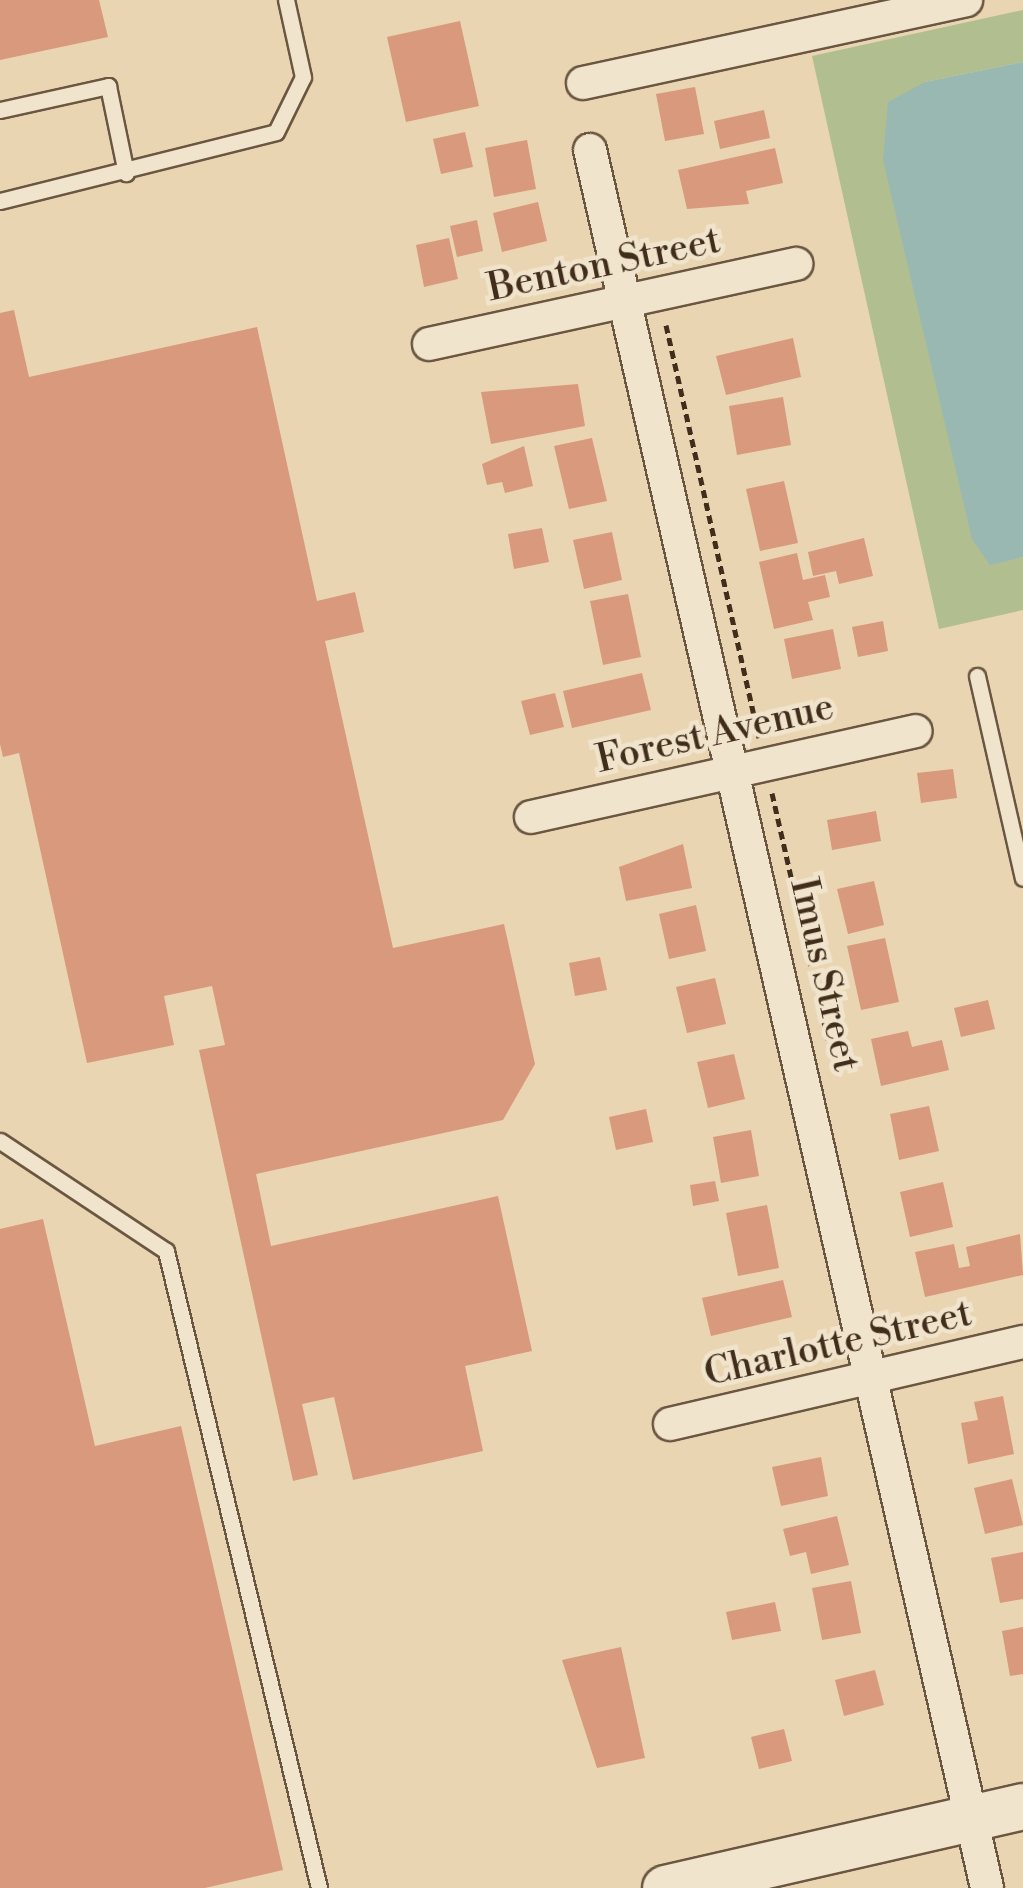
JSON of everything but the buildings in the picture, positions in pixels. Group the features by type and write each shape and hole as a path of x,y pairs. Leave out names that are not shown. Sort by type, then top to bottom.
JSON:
{"main road":[{"path":"666,1888 1023,1806"}],"street":[{"path":"583,83 966,0"},
{"name":"Imus Street","path":"590,150 624,302 751,766 874,1376 987,1888"},
{"name":"Benton Street","path":"429,344 796,264"},
{"name":"Forest Avenue","path":"531,817 916,731"},
{"name":"Charlotte Street","path":"670,1424 1023,1342"}],"lane":[{"path":"0,200 126,173 276,132 303,78 286,0"},
{"path":"0,110 108,86 126,173"},
{"path":"977,676 1023,878"},
{"path":"0,1141 166,1251 317,1888"}],"path":[{"path":"659,294 751,766 830,1047"}],"green space":[{"path":"1023,10 1023,62 925,82 990,564 1023,557 1023,610 939,629 812,56"}],"water":[{"path":"1023,62 1023,557 990,565 972,539 883,160 888,102 925,82"}]}
